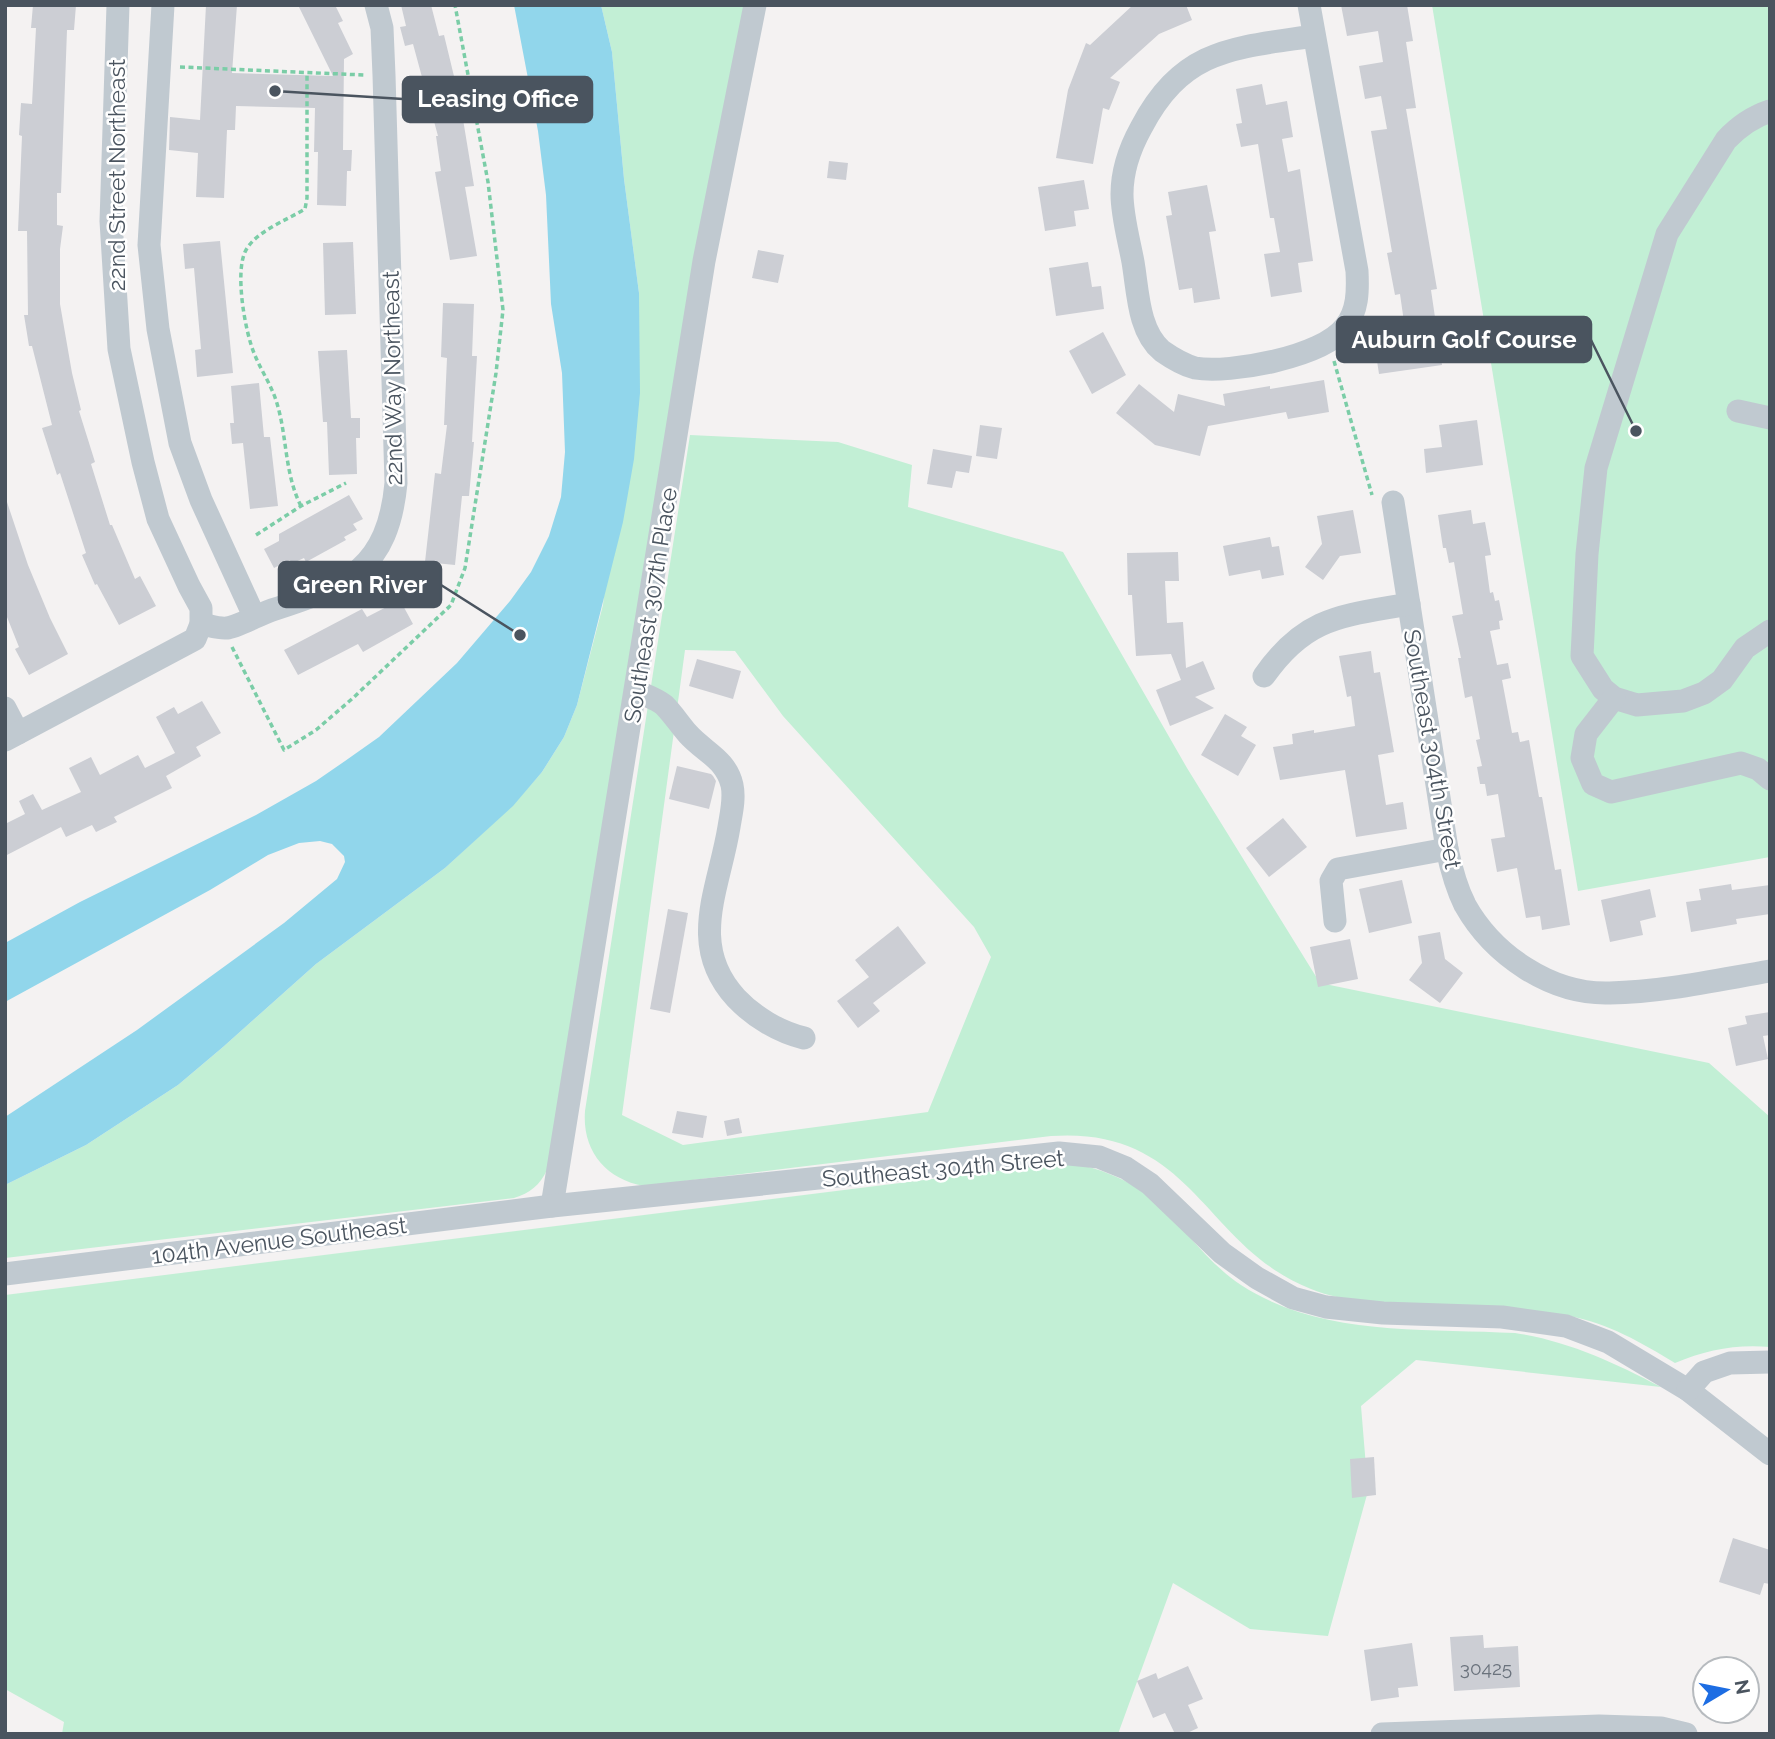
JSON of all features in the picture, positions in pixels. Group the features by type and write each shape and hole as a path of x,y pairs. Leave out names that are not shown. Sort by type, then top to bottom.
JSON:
{"street":[{"name":"22nd Street Northeast","path":"118,5 111,221 119,349 158,519 201,608 201,624"},
{"path":"163,5 149,246 158,329 180,443 201,500 254,616"},
{"name":"22nd Way Northeast","path":"227,628 307,599 359,572 383,542 393,511 396,483 384,75 382,28 376,5"},
{"name":"Southeast 307th Place","path":"552,1206 704,261 755,5"},
{"path":"1309,5 1357,271 1353,313 1346,326 1328,342 1306,352 1228,369 1195,368 1173,358 1154,342 1146,327 1122,204 1123,180 1129,155 1155,103 1179,75 1202,61 1254,45 1314,36"},
{"path":"1770,111 1755,116 1726,140 1667,234 1596,467 1587,554 1582,656 1603,689 1614,698 1637,705 1683,701 1703,693 1721,680 1745,648 1770,631"},
{"path":"1738,411 1770,418"},
{"name":"Southeast 304th Street","path":"1392,502 1447,849 1456,884 1477,923 1496,945 1520,965 1548,981 1581,991 1609,993 1674,987 1770,971"},
{"path":"1264,676 1280,653 1292,642 1322,623 1409,604"},
{"path":"5,708 12,736 195,639 201,624 227,628"},
{"path":"636,691 663,704 689,736 718,760 727,772 732,786 733,806 711,917 710,944 713,964 726,987 743,1005 771,1025 804,1038"},
{"path":"1614,698 1586,734 1582,758 1593,784 1611,792 1741,763 1758,769 1770,779"},
{"path":"1335,921 1331,881 1338,869 1447,849"},
{"name":"Southeast 304th Street","path":"552,1206 1059,1153 1099,1157 1126,1168 1150,1184 1222,1254 1293,1298 1326,1307 1383,1313 1502,1317 1566,1326 1608,1342 1688,1390 1770,1454"},
{"name":"104th Avenue Southeast","path":"5,1274 552,1206"},
{"path":"1688,1390 1704,1372 1730,1363 1770,1362"},
{"path":"1382,1734 1599,1726 1661,1728 1686,1734"}],"path":[{"path":"227,628 233,651 284,750 316,730 353,698 451,605 466,568 503,310 488,182 455,5"},
{"path":"159,66 384,75"},
{"path":"301,506 287,457 277,403 254,354 248,331 241,264 246,250 257,237 305,209 307,74"},
{"path":"1328,342 1376,506 1392,502"},
{"path":"256,535 301,506 346,483"}],"green space":[{"path":"601,5 748,5 547,1170 534,1188 514,1198 5,1258 5,1185 86,1145 178,1085 316,964 445,868 513,805 542,772 564,737 577,705 603,605 639,293 624,179 612,52"},
{"path":"1432,5 1770,5 1770,857 1578,891"},
{"path":"690,435 838,442 912,465 908,507 1063,552 1187,768 1320,983 1709,1063 1770,1117 1770,1347 1721,1349 1675,1363 1611,1329 1569,1316 1379,1303 1324,1294 1275,1270 1245,1246 1168,1169 1137,1150 1099,1138 1051,1136 644,1186 618,1177 599,1160 587,1138 585,1111","holes":["685,650 735,651 783,716 974,927 991,957 928,1112 683,1145 622,1115"]},
{"path":"1067,1162 1113,1175 1134,1186 1164,1210 1228,1276 1272,1302 1305,1314 1373,1327 1515,1333 1535,1337 1590,1354 1661,1387 1416,1360 1361,1406 1368,1491 1328,1636 1250,1629 1173,1583 1118,1734 62,1734 64,1722 5,1689 5,1295"}],"water":[{"path":"514,5 601,5 612,52 624,179 639,293 640,393 634,459 623,522 577,705 564,737 542,772 513,806 445,868 316,964 178,1085 86,1145 5,1185 5,1117 137,1030 284,923 337,879 345,862 344,856 332,844 320,841 299,843 268,855 210,890 5,1002 5,943 80,902 256,815 316,781 379,737 457,663 510,601 531,572 549,536 561,497 565,452 562,373 551,304 546,195 538,131"}],"building":[{"path":"33,5 76,5 74,30 67,30 61,193 57,193 57,225 63,226 60,249 60,304 81,410 79,411 95,462 91,464 110,525 135,579 140,576 156,606 119,625 97,584 95,585 82,555 86,553 42,428 52,425 32,346 29,346 24,315 28,315 27,231 18,231 22,136 19,135 21,103 32,104 36,28 31,28"},
{"path":"206,5 237,5 232,73 333,76 298,5 335,5 343,21 338,23 353,54 344,59 343,150 352,150 351,171 347,171 346,206 317,205 315,108 236,106 235,130 227,130 224,198 196,197 198,153 169,150 170,117 200,120"},
{"path":"401,5 431,5 439,36 444,35 460,101 474,186 465,187 477,256 450,260 435,172 441,171 438,136 413,44 405,46 400,27 406,26"},
{"path":"1133,5 1186,5 1192,20 1159,34 1110,78 1120,82 1109,110 1103,108 1093,164 1056,158 1068,90 1086,43 1090,45"},
{"path":"1341,5 1407,5 1413,41 1406,42 1416,108 1406,109 1437,289 1431,290 1442,365 1379,374 1374,341 1406,336 1400,294 1395,295 1387,253 1392,252 1371,131 1387,129 1381,96 1365,99 1359,66 1383,62 1378,31 1347,36"},
{"path":"1262,84 1266,105 1287,101 1293,137 1282,139 1288,172 1300,169 1313,261 1298,263 1302,292 1271,297 1264,254 1280,252 1274,218 1270,218 1258,144 1241,147 1236,124 1242,123 1236,89"},
{"path":"829,161 848,163 846,180 827,178"},
{"path":"1084,180 1089,209 1074,211 1076,226 1045,231 1038,187"},
{"path":"1207,185 1216,231 1209,232 1220,299 1194,303 1192,288 1179,290 1166,216 1172,215 1168,192"},
{"path":"220,241 233,373 197,377 195,350 201,349 194,268 185,269 183,244"},
{"path":"353,242 356,314 325,315 323,243"},
{"path":"758,250 784,255 778,283 752,278"},
{"path":"1088,262 1092,287 1101,286 1104,309 1056,316 1049,268"},
{"path":"443,303 474,304 472,356 477,356 469,496 462,496 455,565 425,562 435,473 441,474 447,425 444,425 447,358 441,357"},
{"path":"1103,332 1126,375 1092,394 1069,351"},
{"path":"347,350 351,418 360,418 360,438 356,438 357,474 329,475 327,422 323,422 318,351"},
{"path":"1324,380 1329,412 1288,419 1286,412 1208,426 1200,456 1155,445 1116,413 1139,384 1174,412 1178,394 1225,406 1223,394"},
{"path":"259,383 264,437 270,437 278,506 250,509 243,443 232,444 230,423 234,423 231,386"},
{"path":"1477,420 1483,465 1426,473 1424,449 1442,447 1439,425"},
{"path":"980,425 1002,428 997,459 976,456"},
{"path":"933,449 972,456 969,473 956,471 952,488 927,484"},
{"path":"349,495 363,519 353,524 357,530 344,537 346,540 306,562 304,558 291,564 290,560 274,568 264,549 279,541 279,534"},
{"path":"7,502 28,565 68,654 29,675 15,649 19,647 5,612"},
{"path":"1353,510 1361,553 1340,556 1323,580 1305,567 1322,544 1317,516"},
{"path":"1471,510 1473,524 1485,522 1491,555 1485,556 1490,593 1493,592 1495,601 1499,600 1503,620 1499,621 1500,629 1490,631 1497,665 1508,663 1511,678 1502,680 1512,733 1518,732 1520,742 1529,740 1555,870 1561,869 1570,925 1542,930 1540,916 1526,918 1517,868 1497,872 1491,839 1505,837 1498,794 1487,796 1485,784 1480,784 1477,767 1482,766 1476,740 1480,739 1472,696 1465,698 1458,658 1461,658 1452,616 1463,614 1454,562 1449,563 1446,548 1443,548 1438,515"},
{"path":"1270,537 1272,547 1279,546 1284,575 1262,579 1260,570 1229,576 1223,546"},
{"path":"1178,552 1179,581 1165,581 1167,623 1183,622 1186,668 1203,661 1215,689 1195,697 1214,708 1170,726 1156,690 1181,680 1171,654 1136,656 1132,595 1128,595 1127,553"},
{"path":"400,600 413,624 363,652 358,644 298,675 284,650 362,609 367,617"},
{"path":"1371,651 1374,673 1380,672 1394,752 1378,755 1386,805 1403,802 1407,829 1356,837 1345,770 1280,780 1273,747 1293,744 1292,734 1355,726 1351,696 1347,697 1339,656"},
{"path":"697,659 741,671 733,699 689,686"},
{"path":"202,701 221,733 196,747 201,756 166,776 172,788 114,817 117,822 96,832 92,825 66,837 61,827 5,856 5,824 25,814 19,801 33,794 42,810 81,792 69,768 91,757 100,775 138,755 145,768 175,753 156,717 174,707 178,714"},
{"path":"1225,714 1247,727 1241,736 1256,745 1238,776 1201,755"},
{"path":"677,766 713,776 716,781 709,809 669,799"},
{"path":"1283,818 1307,847 1269,877 1246,848"},
{"path":"1402,880 1412,923 1369,933 1359,889"},
{"path":"1731,884 1732,890 1770,885 1770,914 1736,919 1737,924 1691,932 1686,902 1701,900 1699,889"},
{"path":"1650,889 1656,917 1640,921 1643,935 1610,942 1601,900"},
{"path":"668,909 688,913 670,1013 650,1009"},
{"path":"898,926 926,963 873,1003 880,1011 858,1028 837,1001 869,977 855,960"},
{"path":"1440,932 1445,959 1463,973 1440,1003 1409,980 1422,963 1418,936"},
{"path":"1350,939 1358,979 1318,987 1310,947"},
{"path":"1770,1012 1770,1035 1763,1036 1768,1059 1736,1066 1728,1028 1747,1024 1745,1016"},
{"path":"677,1111 707,1116 703,1138 672,1133"},
{"path":"739,1118 742,1133 727,1136 724,1121"},
{"path":"1374,1457 1376,1495 1352,1498 1350,1459"},
{"path":"1733,1538 1770,1550 1770,1584 1764,1583 1760,1595 1719,1582"},
{"path":"1483,1635 1484,1648 1518,1646 1520,1687 1454,1691 1450,1637"},
{"path":"1412,1643 1418,1686 1398,1688 1399,1697 1371,1701 1364,1650"},
{"path":"1188,1666 1203,1699 1188,1705 1198,1728 1185,1734 1175,1734 1165,1713 1153,1718 1137,1681 1156,1673 1158,1679"}],"place":[{"name":"Leasing Office","path":"275,91"},
{"name":"Auburn Golf Course","path":"1636,431"},
{"name":"Green River","path":"520,635"}]}
